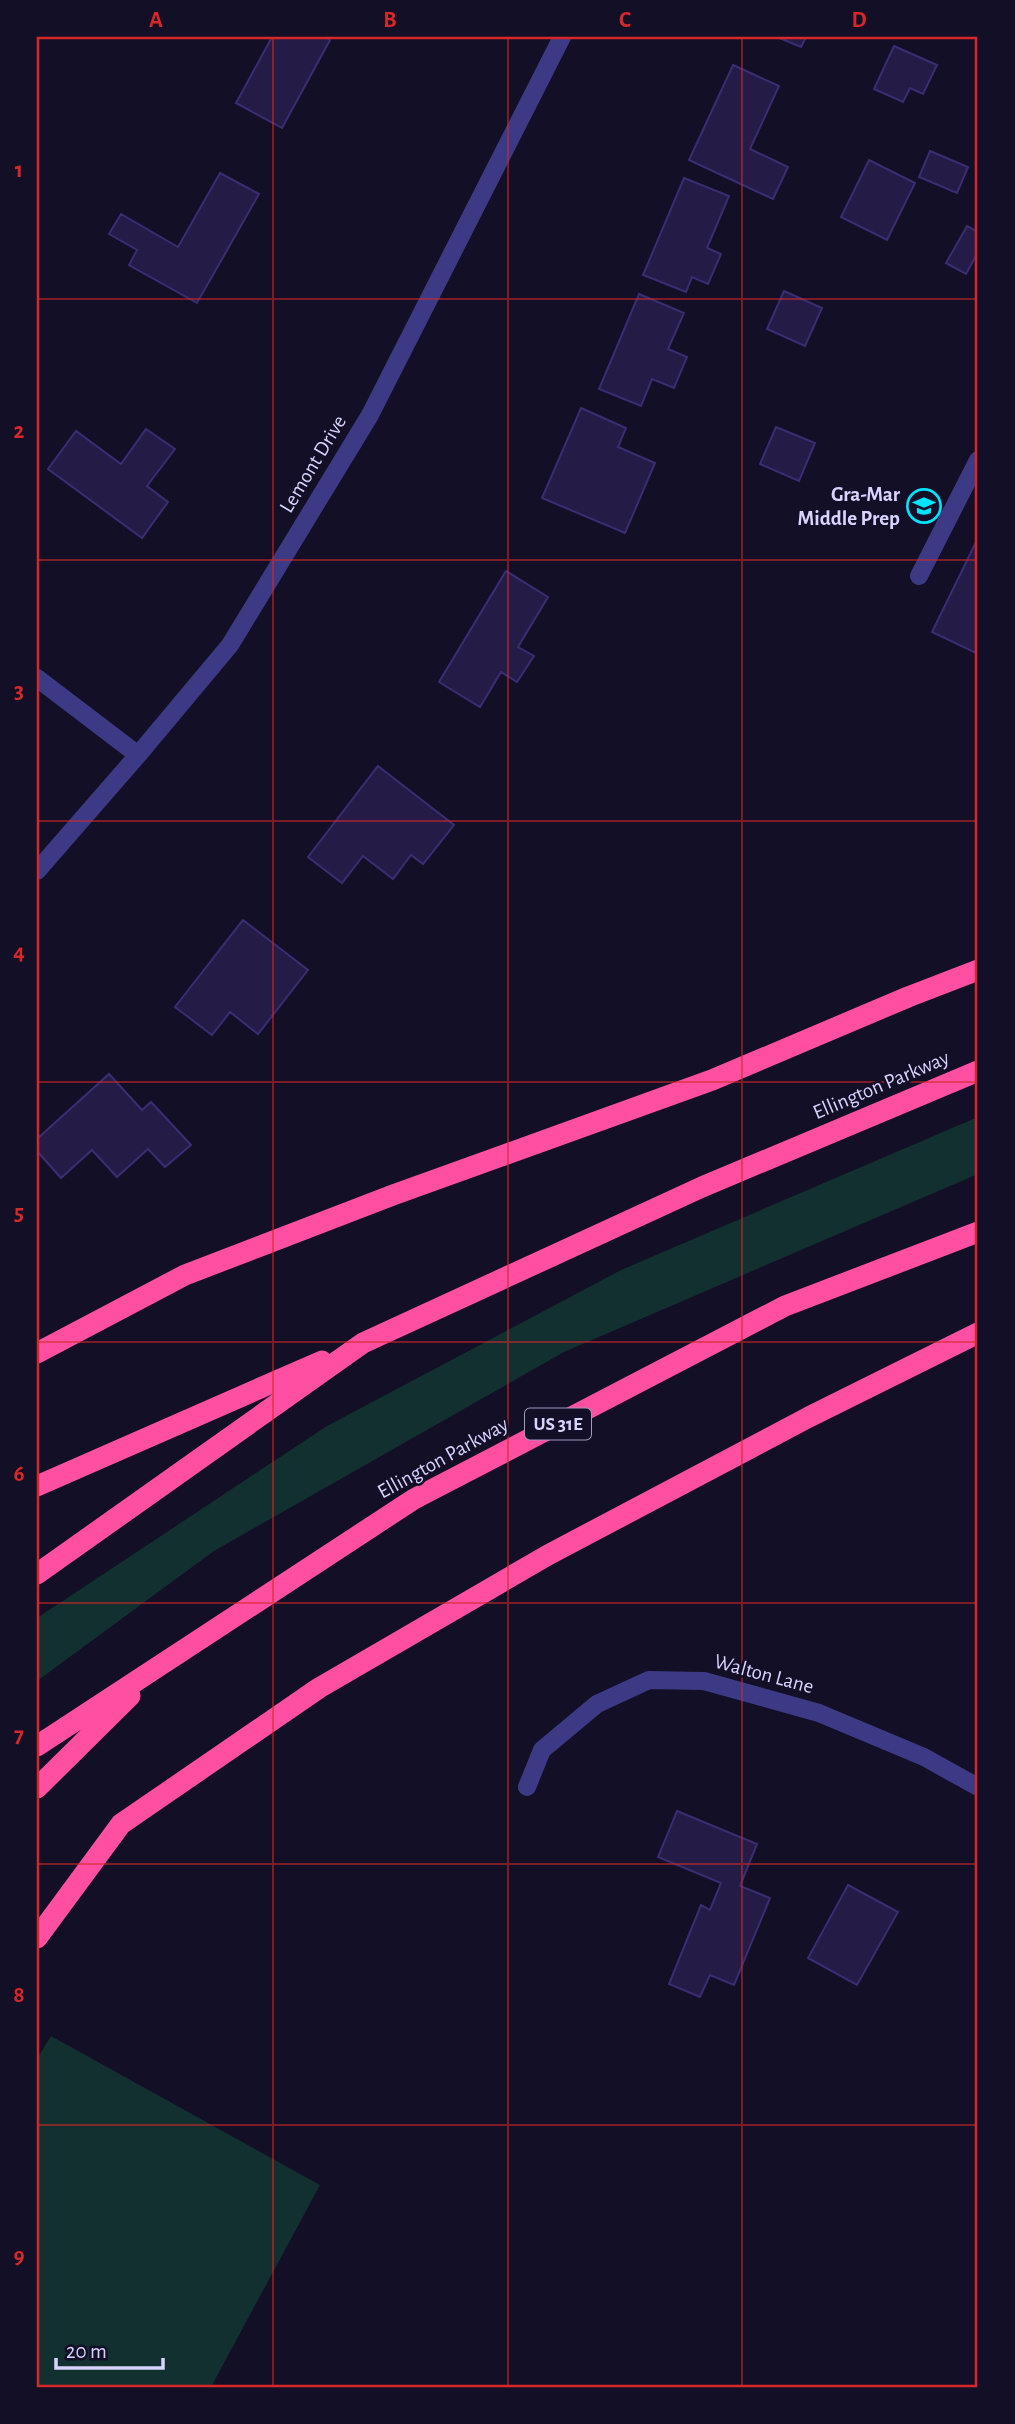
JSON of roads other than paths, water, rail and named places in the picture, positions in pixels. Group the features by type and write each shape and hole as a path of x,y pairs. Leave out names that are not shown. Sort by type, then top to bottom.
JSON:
{"highway":[{"path":"37,1353 185,1275 393,1195 712,1080 978,970"},
{"name":"Ellington Parkway","path":"37,1574 363,1343 702,1186 978,1071"},
{"name":"Ellington Parkway","path":"37,1746 414,1499 785,1306 978,1232"},
{"path":"37,1938 121,1824 319,1688 548,1555 797,1424 978,1333"},
{"path":"37,1486 363,1343"},
{"path":"37,1788 163,1664"}],"street":[{"name":"Lemont Drive","path":"37,871 230,645 370,415 562,37"},
{"path":"919,576 978,460"},
{"path":"37,678 138,755"},
{"name":"Walton Lane","path":"527,1787 542,1750 597,1704 649,1680 704,1681 819,1713 924,1757 978,1787"}],"place":[{"name":"Gra-Mar Middle Prep","path":"924,506"}]}
